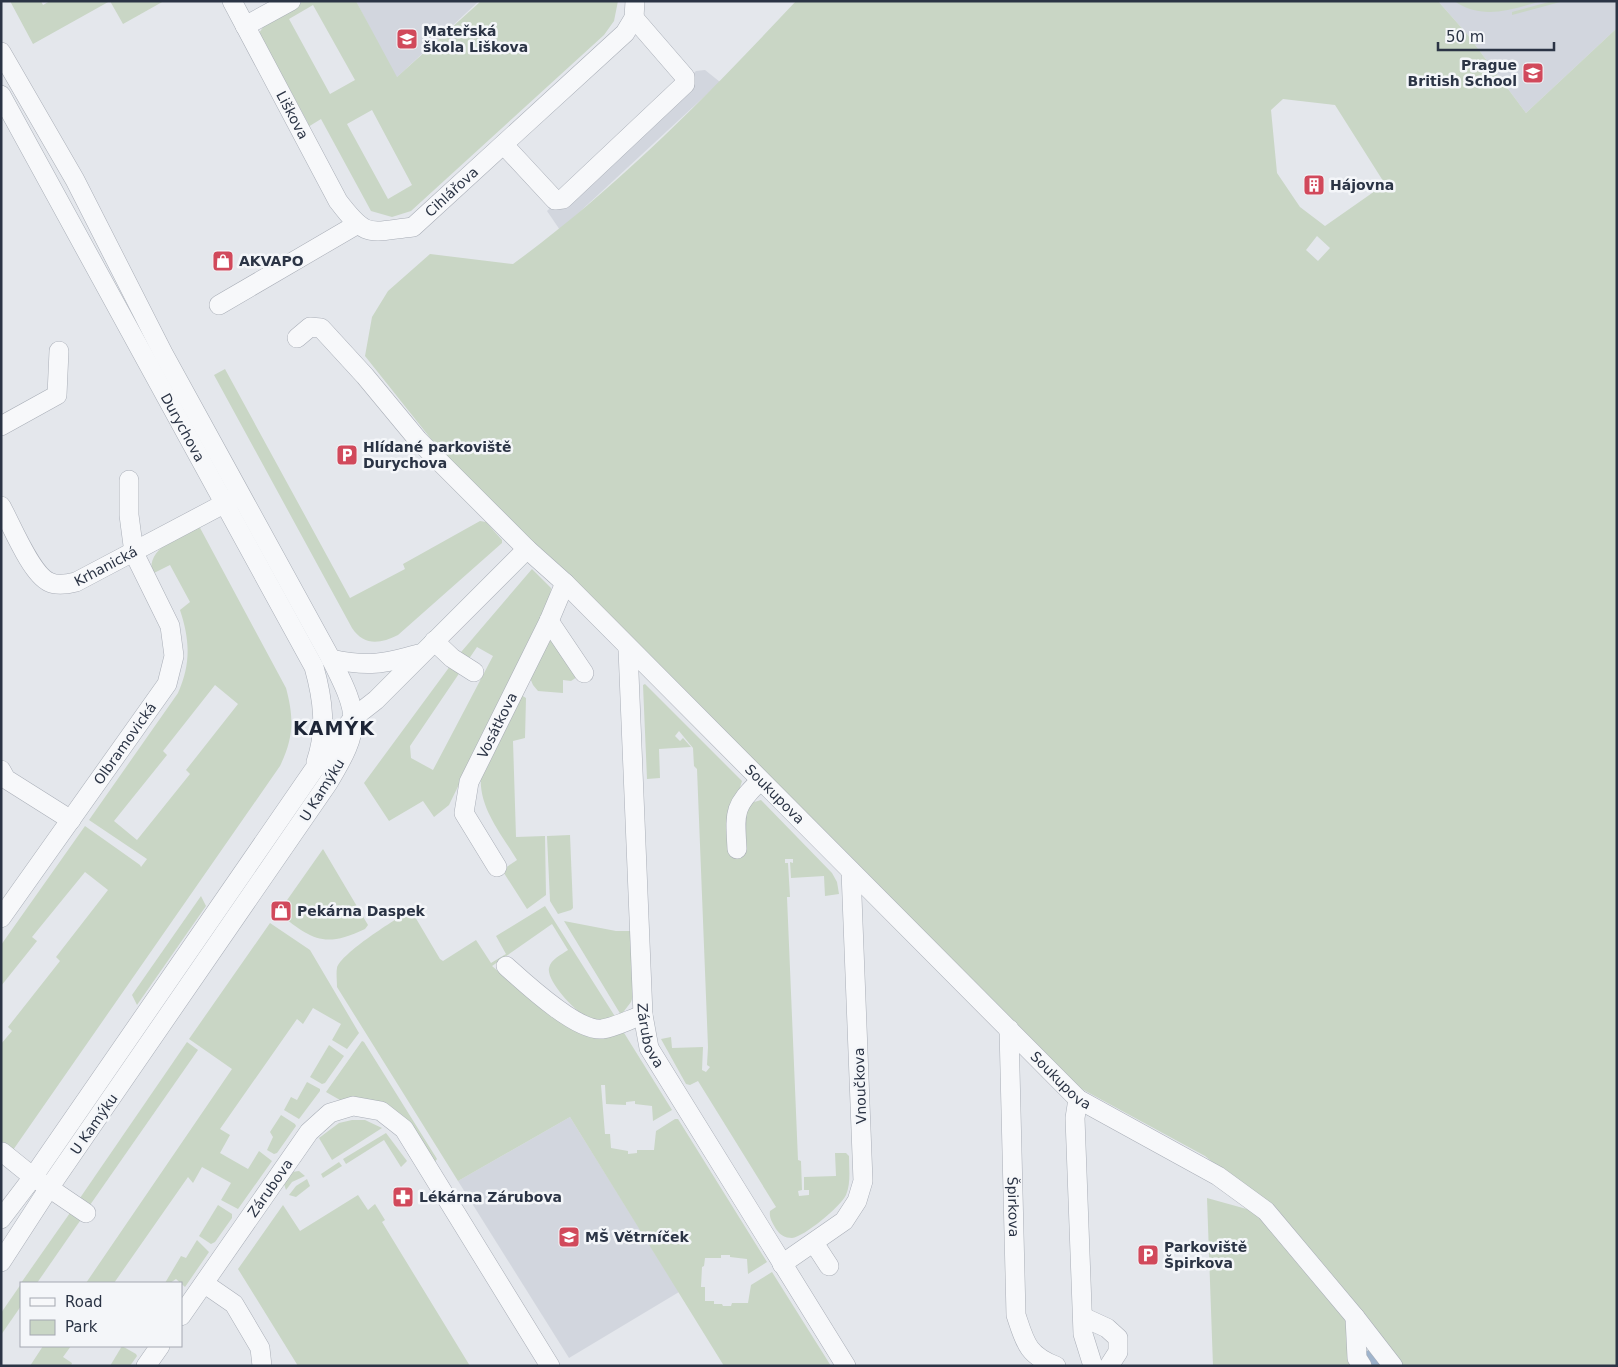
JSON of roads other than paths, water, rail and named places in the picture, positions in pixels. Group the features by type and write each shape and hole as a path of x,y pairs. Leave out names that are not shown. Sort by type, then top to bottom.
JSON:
{"street":[{"name":"Liškova","path":"232,1 338,201 356,225"},
{"path":"245,26 291,1"},
{"path":"504,145 555,200 562,199 684,84 685,77 634,10"},
{"name":"Cihlářova","path":"356,225 370,231 413,227 441,199 504,145 625,33 634,10"},
{"name":"Durychova","path":"1,52 75,180 163,353 233,499"},
{"name":"Durychova","path":"1,95 233,499 322,663 320,687 323,721 322,738 313,771"},
{"path":"219,305 356,225"},
{"name":"Soukupova","path":"297,338 310,327 321,328 365,376 418,440 1078,1099 1151,1148 1218,1176 1266,1211 1355,1317 1393,1366"},
{"path":"1,425 57,395 59,351"},
{"name":"Olbramovická","path":"1,918 167,684 174,656 170,626 134,553 128,515 130,480"},
{"name":"Krhanická","path":"1,506 39,576 50,583 76,582 233,499"},
{"path":"420,654 385,664 322,663 331,694 353,718 376,700 527,549"},
{"name":"Vosátkova","path":"497,867 464,813 469,782 549,622 564,584"},
{"path":"549,622 584,673"},
{"path":"434,641 452,658 474,672"},
{"name":"Zárubova","path":"628,649 643,1015 649,1048 846,1366"},
{"name":"U Kamýku","path":"1,1218 33,1177 313,771 353,718"},
{"name":"U Kamýku","path":"1,1262 49,1188 328,783 345,753 353,718"},
{"path":"1,770 6,779 71,820"},
{"path":"737,849 735,815 743,798 760,781"},
{"name":"Vnoučkova","path":"782,1264 844,1221 857,1201 863,1181 851,871"},
{"path":"506,966 531,988 581,1024 601,1029 643,1015"},
{"name":"Špirkova","path":"1009,1029 1016,1315 1025,1342 1039,1360 1056,1366"},
{"path":"1078,1099 1075,1118 1083,1334 1093,1366"},
{"name":"Zárubova","path":"182,1315 310,1132 330,1113 353,1106 381,1111 404,1129 550,1366"},
{"path":"2,1152 33,1177 86,1213"},
{"path":"814,1242 829,1266"},
{"path":"204,1284 234,1304 260,1348 262,1366"},
{"path":"1083,1317 1107,1328 1118,1338 1118,1352 1109,1366"},
{"path":"1355,1317 1356,1358 1362,1366"},
{"path":"146,1366 159,1347"}],"water":[{"path":"1374,1346 1387,1366 1368,1366 1361,1355"}],"place":[{"name":"Mateřská škola Liškova","path":"407,39"},
{"name":"Prague British School","path":"1533,73"},
{"name":"Hájovna","path":"1314,185"},
{"name":"AKVAPO","path":"223,261"},
{"name":"Hlídané parkoviště Durychova","path":"347,455"},
{"name":"Pekárna Daspek","path":"281,911"},
{"name":"Lékárna Zárubova","path":"403,1197"},
{"name":"MŠ Větrníček","path":"569,1237"},
{"name":"Parkoviště Špirkova","path":"1148,1255"}],"district":[{"name":"KAMÝK","path":"334,728"}]}
